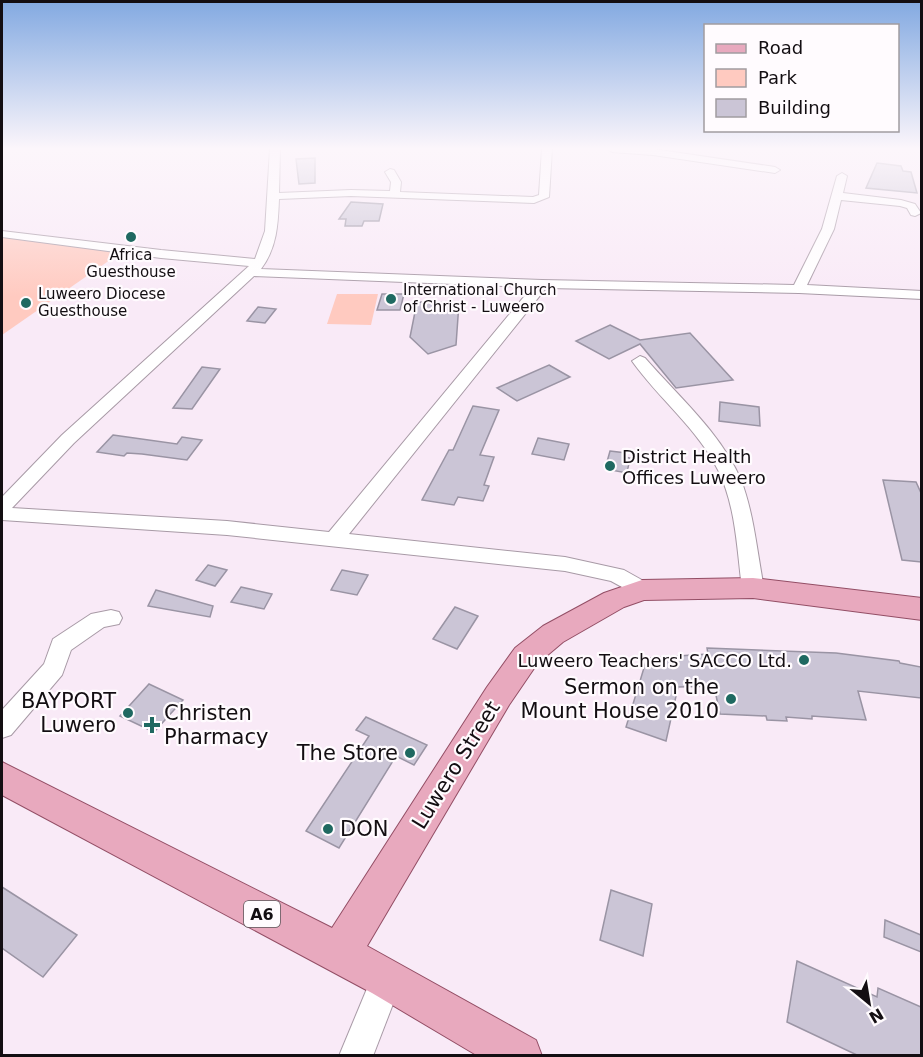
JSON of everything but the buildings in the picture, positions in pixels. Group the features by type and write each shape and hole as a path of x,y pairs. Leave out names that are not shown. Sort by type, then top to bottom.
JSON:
{"main road":[{"name":"Luwero Street","path":"340,954 498,696 526,656 553,634 585,615 642,590 753,588 921,609"},
{"name":"A6","path":"2,778 387,978 520,1056"}],"street":[{"path":"2,507 68,439 254,268 266,252 274,198"},
{"path":"468,198 513,201 541,198"},
{"path":"799,289 828,229 836,198"},
{"path":"858,198 901,203 911,206 915,213"},
{"path":"2,234 254,268 542,284 799,289 921,295"},
{"path":"333,540 542,284"},
{"path":"640,361 712,447 728,471 736,499 753,588"},
{"path":"2,514 226,528 565,564 617,575 642,590"},
{"path":"2,727 54,668 61,645 99,620 111,618"},
{"path":"356,1056 387,978"}],"green space":[{"name":"Luweero Diocese Guesthouse","path":"2,237 120,253 2,335"},
{"path":"337,294 378,294 371,325 327,324"}],"place":[{"name":"Africa Guesthouse","path":"131,237"},
{"name":"International Church of Christ - Luweero","path":"391,299"},
{"name":"Luweero Diocese Guesthouse","path":"26,303"},
{"name":"District Health Offices Luweero","path":"610,466"},
{"name":"Luweero Teachers' SACCO Ltd.","path":"804,660"},
{"name":"Sermon on the Mount House 2010","path":"731,699"},
{"name":"BAYPORT Luwero","path":"128,713"},
{"name":"Christen Pharmacy","path":"152,725"},
{"name":"The Store","path":"410,753"},
{"name":"DON","path":"328,829"}]}
